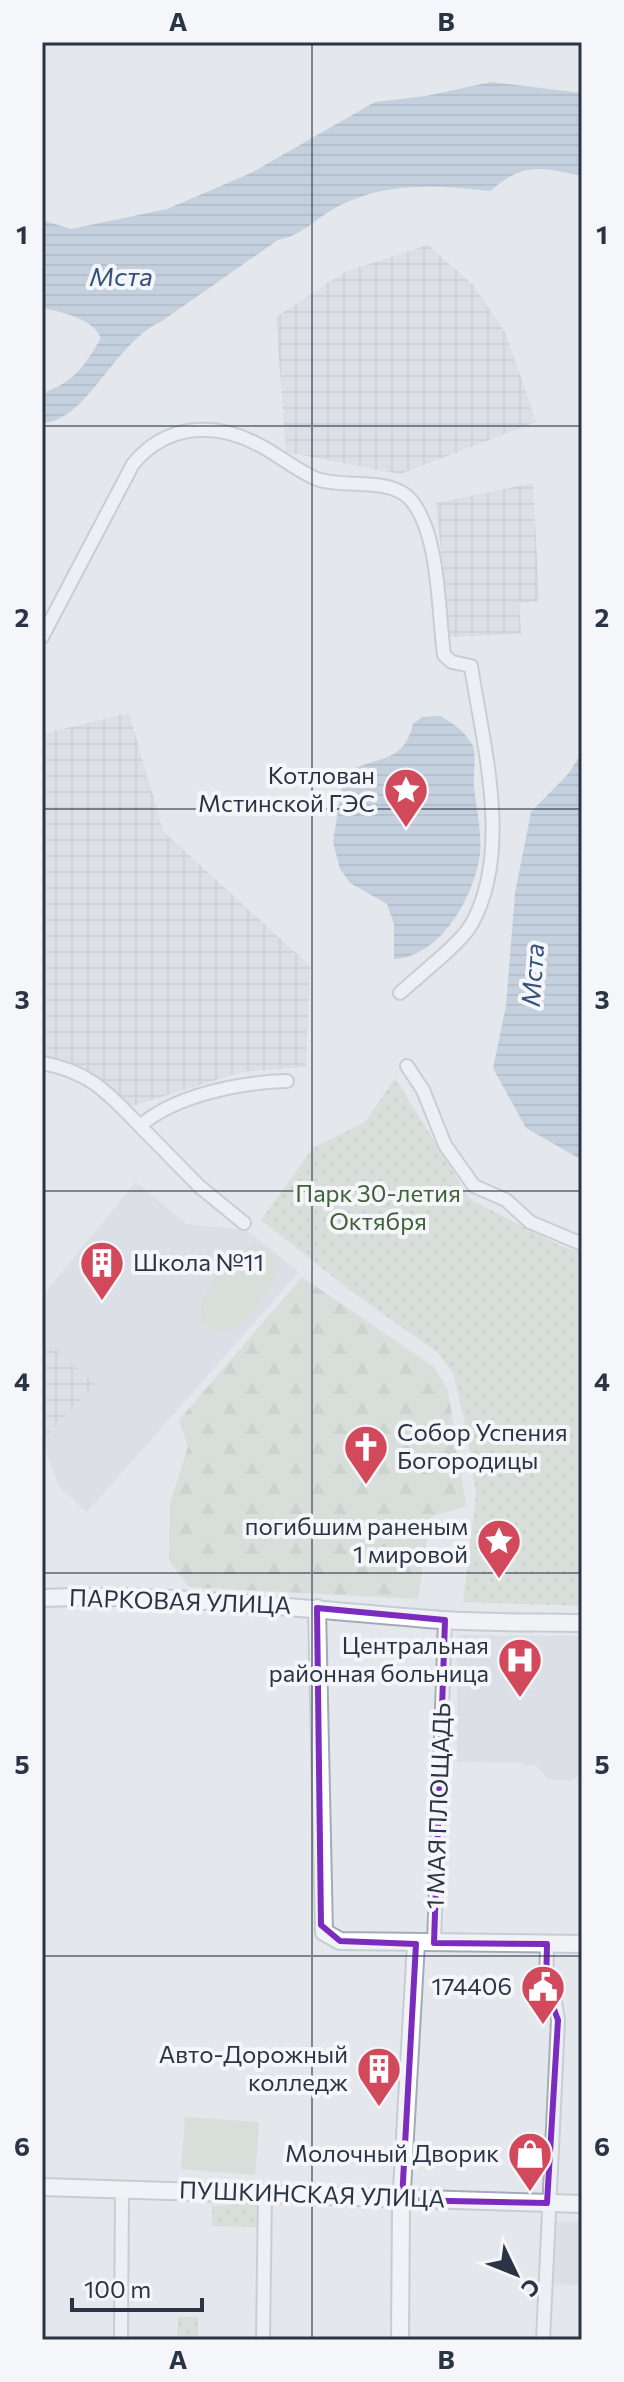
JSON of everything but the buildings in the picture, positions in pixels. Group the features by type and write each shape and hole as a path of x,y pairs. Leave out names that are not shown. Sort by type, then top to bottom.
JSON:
{"main road":[{"name":"ПАРКОВАЯ УЛИЦА","path":"42,1598 96,1596 317,1608 445,1620 582,1623"},
{"path":"317,1608 321,1925 329,1937 340,1941 582,1944"},
{"path":"400,2340 402,2200 416,1943"},
{"name":"ПУШКИНСКАЯ УЛИЦА","path":"42,2187 582,2204"}],"street":[{"path":"42,637 133,464 152,444 183,430 211,427 257,443 317,479 350,486 389,487 410,499 428,541 439,600 444,655 452,662 471,666 495,847 489,880 470,928 400,993"},
{"path":"42,1063 68,1068 97,1082 200,1187 244,1223"},
{"path":"407,1066 423,1090 445,1145 474,1186 506,1200 530,1222 582,1244"},
{"path":"140,1126 154,1114 219,1090 254,1081 287,1081"},
{"name":"1 МАЯ ПЛОЩАДЬ","path":"434,1943 445,1620"},
{"path":"543,2340 547,2203 558,2020 555,2002 546,1988 547,1944"},
{"path":"121,2340 122,2189"},
{"path":"263,2340 265,2192"}],"highlighted area":[{"path":"317,1608 445,1620 434,1943 547,1944 546,1988 558,2020 547,2203 402,2200 416,1944 340,1941 321,1925"}],"shaded area":[{"path":"428,245 473,285 506,334 536,422 400,474 286,452 276,317 345,272"},
{"path":"533,483 539,599 519,603 521,634 450,637 436,503"},
{"path":"129,713 163,831 310,966 306,1067 242,1072 116,1111 82,1072 42,1064 42,734"},
{"path":"136,1182 187,1224 247,1230 299,1272 87,1512 59,1487 42,1440 94,1385 42,1336 42,1296"},
{"path":"42,1336 95,1385 42,1440"},
{"name":"Центральная районная больница","path":"457,1635 582,1636 582,1773 572,1781 548,1779 535,1765 457,1762"},
{"path":"555,2222 582,2222 582,2285 552,2284"}],"green space":[{"name":"Парк 30-летия Октября","path":"395,1078 470,1199 561,1246 582,1253 582,1606 463,1602 476,1495 467,1432 453,1373 437,1352 356,1295 261,1220 313,1148 365,1122"},
{"path":"253,1245 263,1245 279,1259 275,1278 260,1302 241,1323 223,1332 214,1330 201,1321 201,1309 209,1287 234,1258"},
{"path":"302,1277 434,1367 448,1390 466,1506 430,1517 418,1599 189,1587 169,1561 170,1503 188,1447 179,1420"},
{"path":"185,2117 259,2122 255,2175 181,2169"},
{"path":"210,2198 260,2199 260,2227 212,2226 212,2206 233,2205 210,2204"},
{"path":"178,2317 198,2317 198,2340 177,2340"}],"water":[{"name":"Мста","path":"491,82 582,93 582,176 533,169 513,175 490,191 409,187 369,194 350,201 300,232 278,240 145,332 73,409 58,419 42,423 42,393 78,372 101,338 84,321 42,308 42,220 71,229 167,209 251,173 375,102 426,96"},
{"name":"Котлован Мстинской ГЭС","path":"440,716 462,731 473,748 480,828 477,870 463,904 441,936 411,956 394,959 394,924 387,904 350,883 340,869 333,842 344,774 395,753 402,747 413,724 422,717"},
{"name":"Мста","path":"582,752 582,1160 526,1128 493,1068 506,1006 515,893 531,812 569,773"}],"place":[{"name":"Котлован Мстинской ГЭС","path":"406,829"},
{"name":"Школа №11","path":"102,1302"},
{"name":"Собор Успения Богородицы","path":"366,1486"},
{"name":"погибшим раненым 1 мировой","path":"499,1580"},
{"name":"Центральная районная больница","path":"520,1699"},
{"name":"174406","path":"543,2026"},
{"name":"Авто-Дорожный колледж","path":"379,2108"},
{"name":"Молочный Дворик","path":"530,2193"}]}
